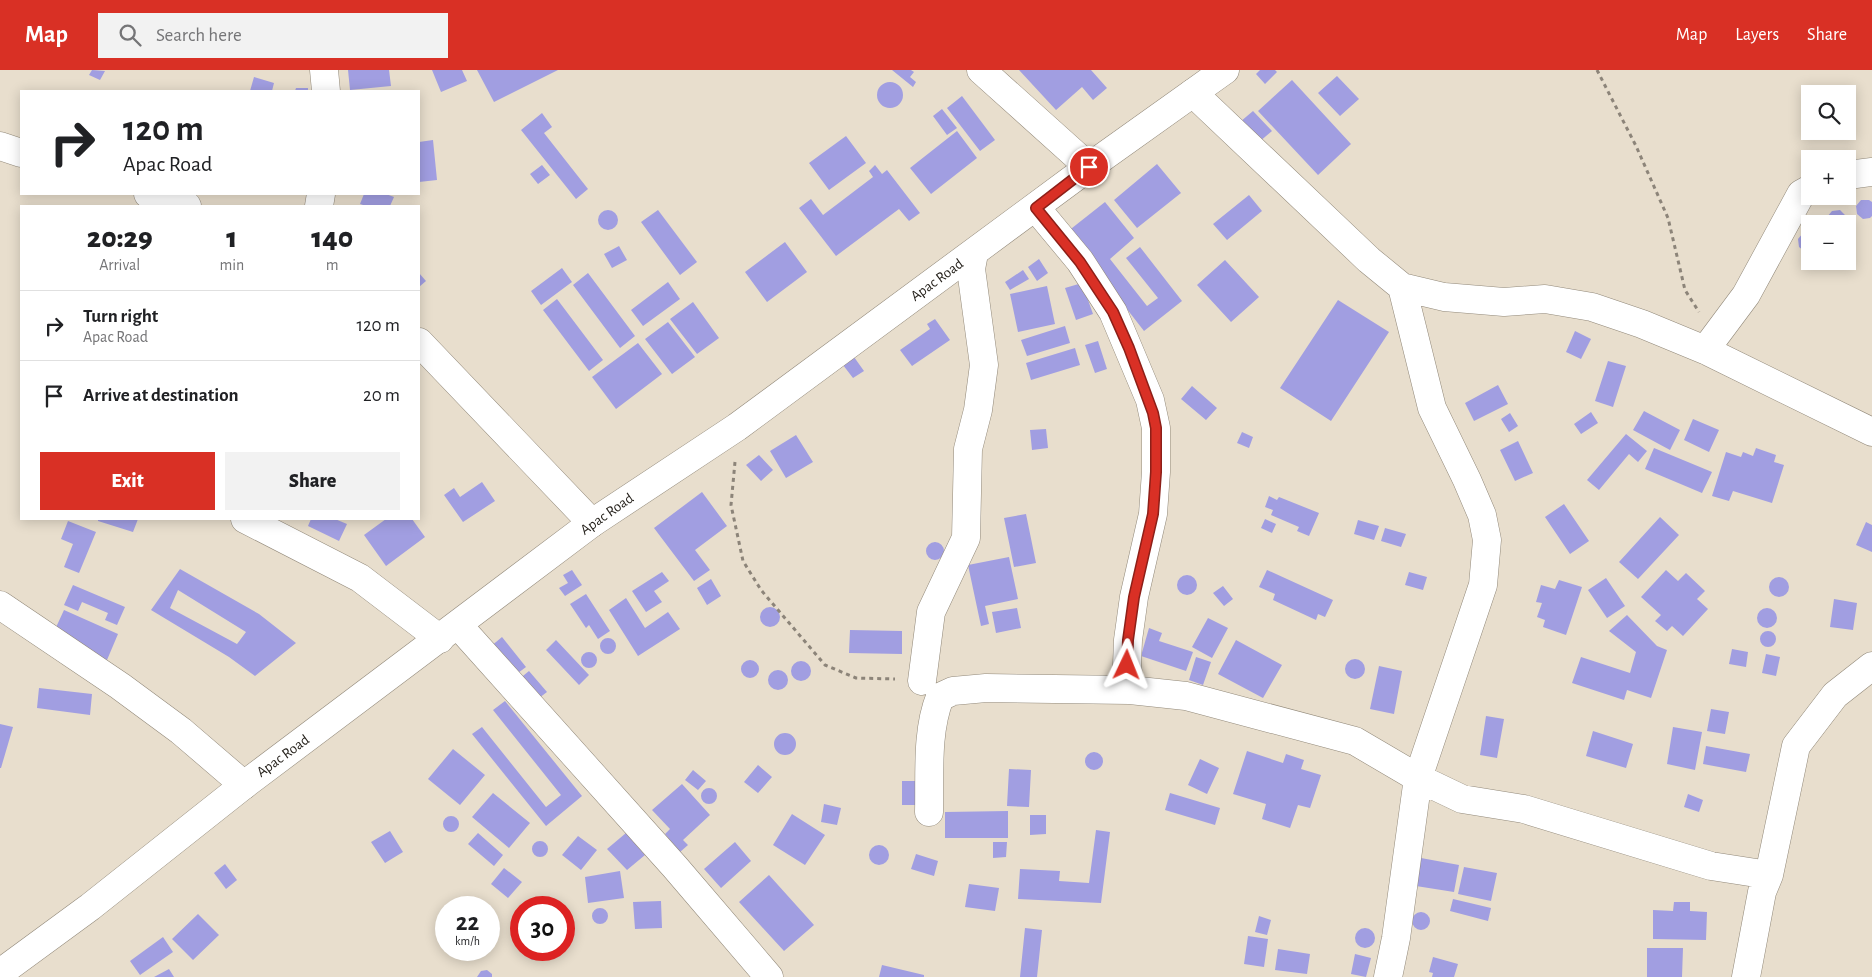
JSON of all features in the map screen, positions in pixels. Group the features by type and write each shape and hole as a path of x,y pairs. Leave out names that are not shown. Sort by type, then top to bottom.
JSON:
{"street":[{"path":"324,70 326,90"},
{"path":"981,70 1089,167"},
{"name":"Apac Road","path":"0,973 90,907 244,784 592,523 737,427 1089,167 1225,70"},
{"path":"1193,93 1369,260 1402,287 1444,297 1504,302 1545,299 1592,308 1710,343 1872,432"},
{"path":"0,146 20,153"},
{"path":"1856,174 1872,172"},
{"path":"1710,343 1746,295 1801,194"},
{"path":"151,195 184,205"},
{"path":"1036,208 1080,262 1113,312 1150,400 1155,420 1156,472 1153,514 1130,623 1127,665 1130,690"},
{"path":"922,680 931,612 966,538 968,449 978,410 984,365 971,269 974,253"},
{"path":"1388,977 1396,938 1418,778 1483,585 1487,540 1482,515 1432,408 1402,287"},
{"path":"420,343 592,523"},
{"path":"247,520 360,578 449,632 675,867 769,977"},
{"path":"0,605 120,686 181,731 244,784"},
{"path":"1746,977 1762,892 1769,875 1796,746 1835,695 1872,666"},
{"path":"929,812 931,735 934,712 940,697 953,691 986,688 1130,690 1186,696 1355,741 1418,778 1462,800 1524,810 1711,866 1769,875"}],"path":[{"path":"1597,70 1636,146 1668,218 1685,290 1710,343"},
{"path":"737,427 731,505 743,561 761,590 825,665 856,678 922,680"}],"building":[{"path":"92,70 105,71 100,80 89,75"},
{"path":"348,70 389,70 391,86 350,90"},
{"path":"432,70 462,70 467,81 441,92"},
{"path":"477,70 558,70 494,102"},
{"path":"892,70 911,70 914,72 910,77 916,82 913,87"},
{"path":"1019,70 1091,70 1107,88 1093,100 1082,87 1056,110"},
{"path":"1260,70 1275,70 1277,72 1265,84 1256,74"},
{"path":"1337,76 1359,99 1340,116 1318,93"},
{"path":"254,77 274,83 272,90 250,90"},
{"path":"1292,80 1351,144 1318,175 1258,111"},
{"path":"890,82 900,85 903,95 900,105 890,108 880,105 877,95 880,85"},
{"path":"296,88 308,88 308,90 295,90"},
{"path":"962,96 995,140 980,151 947,108"},
{"path":"942,109 957,128 947,135 933,116"},
{"path":"1253,111 1272,131 1259,142 1240,122"},
{"path":"542,113 552,127 544,133 588,189 576,199 521,130"},
{"path":"957,131 977,158 931,194 910,168"},
{"path":"846,136 866,163 829,190 809,163"},
{"path":"433,140 437,180 420,182 420,142"},
{"path":"1157,164 1181,193 1137,228 1114,200"},
{"path":"542,165 550,175 538,184 530,174"},
{"path":"875,165 882,174 887,170 920,213 909,221 899,209 836,256 799,208 811,199 823,215 873,177 869,171"},
{"path":"364,195 389,195 394,197 390,205 360,204"},
{"path":"1249,195 1262,211 1227,240 1213,224"},
{"path":"1861,200 1872,202 1872,216 1870,218 1863,219 1857,214 1856,206"},
{"path":"1105,202 1134,238 1110,259 1147,306 1158,298 1126,258 1140,247 1182,301 1144,331 1067,232"},
{"path":"608,210 615,213 618,220 615,227 608,230 601,227 598,220 601,213"},
{"path":"658,210 697,262 680,275 641,222"},
{"path":"1840,210 1845,215 1829,215 1832,211"},
{"path":"1801,235 1801,249 1799,247 1798,239"},
{"path":"785,242 807,272 767,302 745,272"},
{"path":"619,246 627,260 612,268 604,254"},
{"path":"1039,259 1048,273 1037,281 1028,267"},
{"path":"1225,260 1259,297 1231,322 1197,285"},
{"path":"562,268 572,282 541,305 531,291"},
{"path":"1023,270 1029,279 1010,290 1005,282"},
{"path":"588,273 635,336 620,348 573,285"},
{"path":"420,274 426,281 420,286"},
{"path":"668,282 680,299 643,326 631,310"},
{"path":"1082,283 1093,314 1076,320 1065,288"},
{"path":"1047,286 1055,324 1018,332 1010,294"},
{"path":"557,299 603,360 589,371 543,310"},
{"path":"1338,300 1389,332 1331,421 1280,388"},
{"path":"693,302 719,338 697,354 670,319"},
{"path":"935,319 950,340 912,366 900,350 930,329 927,324"},
{"path":"668,322 695,357 672,374 645,339"},
{"path":"1065,326 1070,343 1027,356 1021,340"},
{"path":"1575,331 1591,339 1581,359 1566,352"},
{"path":"1098,341 1107,369 1095,373 1085,345"},
{"path":"638,343 662,374 616,409 592,377"},
{"path":"1075,348 1080,365 1031,380 1026,363"},
{"path":"854,357 864,371 853,378 843,365"},
{"path":"1608,361 1626,366 1613,407 1595,401"},
{"path":"1498,385 1508,404 1474,421 1465,403"},
{"path":"1192,386 1217,408 1206,420 1181,399"},
{"path":"1644,411 1680,430 1670,450 1633,430"},
{"path":"1591,412 1598,423 1581,434 1574,424"},
{"path":"1510,413 1518,426 1509,432 1501,419"},
{"path":"1693,419 1719,430 1709,452 1684,440"},
{"path":"1046,429 1048,448 1032,450 1030,430"},
{"path":"1242,432 1253,437 1249,448 1237,443"},
{"path":"1626,434 1647,451 1638,462 1629,454 1599,490 1587,480"},
{"path":"796,435 813,462 786,478 770,451"},
{"path":"1518,441 1533,473 1515,481 1500,450"},
{"path":"1654,448 1712,472 1702,493 1645,469"},
{"path":"1756,448 1776,455 1774,462 1784,465 1772,503 1733,491 1729,501 1712,496 1726,452 1741,457 1743,452 1753,456"},
{"path":"759,455 773,470 761,481 746,465"},
{"path":"482,482 495,501 463,522 444,495 454,488 460,497"},
{"path":"702,492 727,526 695,550 710,570 694,581 654,528"},
{"path":"1269,496 1277,500 1279,497 1319,513 1309,536 1297,531 1299,527 1271,515 1273,510 1265,507"},
{"path":"1564,504 1589,541 1570,554 1545,517"},
{"path":"1026,514 1036,563 1014,567 1004,518"},
{"path":"1660,517 1679,535 1638,579 1619,562"},
{"path":"1265,519 1276,524 1272,533 1261,528"},
{"path":"98,520 138,520 133,532"},
{"path":"311,520 337,520 347,524 339,541 308,526"},
{"path":"385,520 413,520 425,537 386,566 364,535"},
{"path":"1358,520 1379,526 1374,540 1354,534"},
{"path":"68,521 96,532 79,573 64,567 73,544 61,539"},
{"path":"1866,522 1872,525 1872,552 1856,545"},
{"path":"1385,528 1406,534 1401,547 1381,541"},
{"path":"935,542 941,545 944,551 941,557 935,560 929,557 926,551 929,545"},
{"path":"1009,557 1018,599 985,606 989,624 981,626 968,565"},
{"path":"180,569 259,614 296,643 255,676 229,657 151,610","holes":["178,590 246,632 237,644 170,608"]},
{"path":"572,570 582,585 565,596 559,588 568,583 563,575"},
{"path":"1267,570 1333,600 1325,617 1318,614 1316,620 1273,600 1275,594 1259,587"},
{"path":"1666,570 1678,581 1686,573 1705,591 1697,599 1708,609 1683,636 1672,626 1667,631 1655,621 1661,615 1641,597"},
{"path":"662,572 669,581 654,591 662,602 646,612 632,591"},
{"path":"1409,572 1427,577 1423,590 1405,585"},
{"path":"1187,575 1194,578 1197,585 1194,592 1187,595 1180,592 1177,585 1180,578"},
{"path":"1779,577 1786,580 1789,587 1786,594 1779,597 1772,594 1769,587 1772,580"},
{"path":"1606,578 1625,606 1607,618 1588,590"},
{"path":"711,579 721,596 707,605 697,588"},
{"path":"1559,580 1582,587 1566,635 1543,627 1545,620 1537,617 1542,603 1536,602 1541,585 1555,589"},
{"path":"73,585 125,607 117,625 105,620 108,613 82,602 78,611 64,605"},
{"path":"1223,586 1233,599 1224,606 1213,593"},
{"path":"586,594 610,631 598,639 589,625 586,628 570,604"},
{"path":"626,598 645,628 668,612 680,629 638,656 609,610"},
{"path":"1834,599 1857,603 1853,630 1830,627"},
{"path":"770,607 777,610 780,617 777,624 770,627 763,624 760,617 763,610"},
{"path":"1017,608 1021,628 996,633 992,612"},
{"path":"1767,608 1774,611 1777,618 1774,625 1767,628 1760,625 1757,618 1760,611"},
{"path":"64,610 118,634 107,660 52,636"},
{"path":"1627,615 1657,646 1667,650 1651,698 1627,690 1624,700 1572,683 1581,657 1630,673 1636,652 1609,631"},
{"path":"1208,618 1228,628 1212,658 1192,647"},
{"path":"1149,628 1162,633 1159,641 1193,652 1186,671 1141,656"},
{"path":"850,630 902,631 902,654 849,653"},
{"path":"1768,631 1776,639 1768,647 1760,639"},
{"path":"502,637 526,667 514,676 490,647"},
{"path":"605,638 611,638 616,643 614,652 605,654 600,649 600,643"},
{"path":"556,640 589,675 579,685 546,650"},
{"path":"1236,640 1282,665 1263,698 1218,674"},
{"path":"1732,649 1748,652 1746,667 1729,664"},
{"path":"586,652 592,652 597,657 595,666 586,668 581,663 581,657"},
{"path":"1766,654 1780,657 1776,676 1762,673"},
{"path":"1196,657 1211,662 1203,685 1189,680"},
{"path":"1355,659 1362,662 1365,669 1362,676 1355,679 1348,676 1345,669 1348,662"},
{"path":"750,660 756,663 759,669 756,675 750,678 744,675 741,669 744,663"},
{"path":"801,661 808,664 811,671 808,678 801,681 794,678 791,671 794,664"},
{"path":"1379,666 1402,671 1394,714 1370,709"},
{"path":"778,670 785,673 788,680 785,687 778,690 771,687 768,680 771,673"},
{"path":"529,671 547,692 535,701 518,680"},
{"path":"39,688 92,694 90,715 37,708"},
{"path":"505,701 582,796 546,826 472,734 482,727 546,807 561,795 493,710"},
{"path":"1711,709 1729,712 1725,734 1707,731"},
{"path":"1486,716 1504,719 1497,758 1480,755"},
{"path":"0,724 13,727 1,768 0,768"},
{"path":"1673,727 1702,732 1695,770 1667,764"},
{"path":"1593,731 1633,744 1626,768 1586,756"},
{"path":"785,733 793,736 796,744 793,752 785,755 777,752 774,744 777,736"},
{"path":"1706,746 1750,754 1746,772 1703,764"},
{"path":"453,749 485,775 460,805 428,779"},
{"path":"1247,751 1283,763 1286,754 1304,760 1301,769 1321,775 1310,808 1298,805 1290,828 1262,819 1266,804 1233,794"},
{"path":"1094,752 1100,755 1103,761 1100,767 1094,770 1088,767 1085,761 1088,755"},
{"path":"1200,759 1219,768 1207,794 1188,785"},
{"path":"758,765 772,777 758,793 744,782"},
{"path":"1009,769 1031,770 1029,807 1007,806"},
{"path":"693,770 706,781 698,790 685,780"},
{"path":"902,781 916,781 916,805 902,805"},
{"path":"682,784 710,815 683,840 688,845 680,852 665,834 670,829 652,810"},
{"path":"709,788 715,790 717,796 715,802 709,804 703,802 701,796 703,790"},
{"path":"493,793 530,823 509,848 472,817"},
{"path":"1170,793 1220,808 1215,825 1165,810"},
{"path":"1688,794 1703,800 1699,812 1684,807"},
{"path":"824,804 841,808 837,825 821,822"},
{"path":"1008,811 1008,838 945,838 945,812"},
{"path":"792,814 825,835 805,865 773,845"},
{"path":"1030,815 1046,815 1046,834 1030,835"},
{"path":"448,816 454,816 459,821 457,830 448,832 443,827 443,821"},
{"path":"1096,830 1110,832 1101,903 1018,899 1020,869 1060,871 1059,881 1089,883"},
{"path":"390,831 403,852 385,863 371,842"},
{"path":"478,833 503,855 494,866 468,844"},
{"path":"626,833 645,855 627,870 607,849"},
{"path":"578,836 597,850 581,870 562,855"},
{"path":"537,841 543,841 548,846 546,855 537,857 532,852 532,846"},
{"path":"735,842 751,861 721,888 704,869"},
{"path":"993,842 1007,842 1006,857 993,858"},
{"path":"879,845 886,848 889,855 886,862 879,865 872,862 869,855 872,848"},
{"path":"916,854 938,861 934,876 911,869"},
{"path":"1421,858 1459,865 1454,892 1416,886"},
{"path":"225,864 237,880 226,889 214,873"},
{"path":"1464,867 1497,873 1491,901 1458,894"},
{"path":"504,868 522,882 508,898 491,884"},
{"path":"620,871 624,898 588,903 585,877"},
{"path":"769,875 814,925 784,951 739,902"},
{"path":"969,884 999,888 995,911 965,907"},
{"path":"1453,899 1491,908 1488,921 1450,911"},
{"path":"661,901 662,928 635,929 633,902"},
{"path":"1674,902 1690,902 1690,911 1707,912 1706,940 1653,939 1653,910 1673,911"},
{"path":"597,908 603,908 608,913 606,922 597,924 592,919 592,913"},
{"path":"1421,912 1427,915 1430,921 1427,927 1421,930 1415,927 1412,921 1415,915"},
{"path":"198,914 219,935 193,960 172,939"},
{"path":"1259,916 1271,920 1267,935 1255,932"},
{"path":"1025,928 1042,930 1037,977 1020,977"},
{"path":"1365,928 1372,931 1375,938 1372,945 1365,948 1358,945 1355,938 1358,931"},
{"path":"1248,936 1268,939 1264,967 1244,964"},
{"path":"163,937 173,952 140,975 130,961"},
{"path":"1647,948 1683,948 1682,977 1647,977"},
{"path":"1278,949 1310,954 1307,974 1275,970"},
{"path":"1355,954 1371,958 1366,977 1351,974"},
{"path":"1433,957 1458,964 1454,977 1432,977 1433,973 1429,972"},
{"path":"882,965 924,975 924,977 879,977"},
{"path":"169,969 174,977 154,977"},
{"path":"487,970 492,974 492,977 477,977 481,971"}],"route":[{"path":"1089,167 1036,208 1080,262 1113,312 1150,400 1156,428 1156,472 1153,514 1134,597 1128,640 1127,665"}]}
